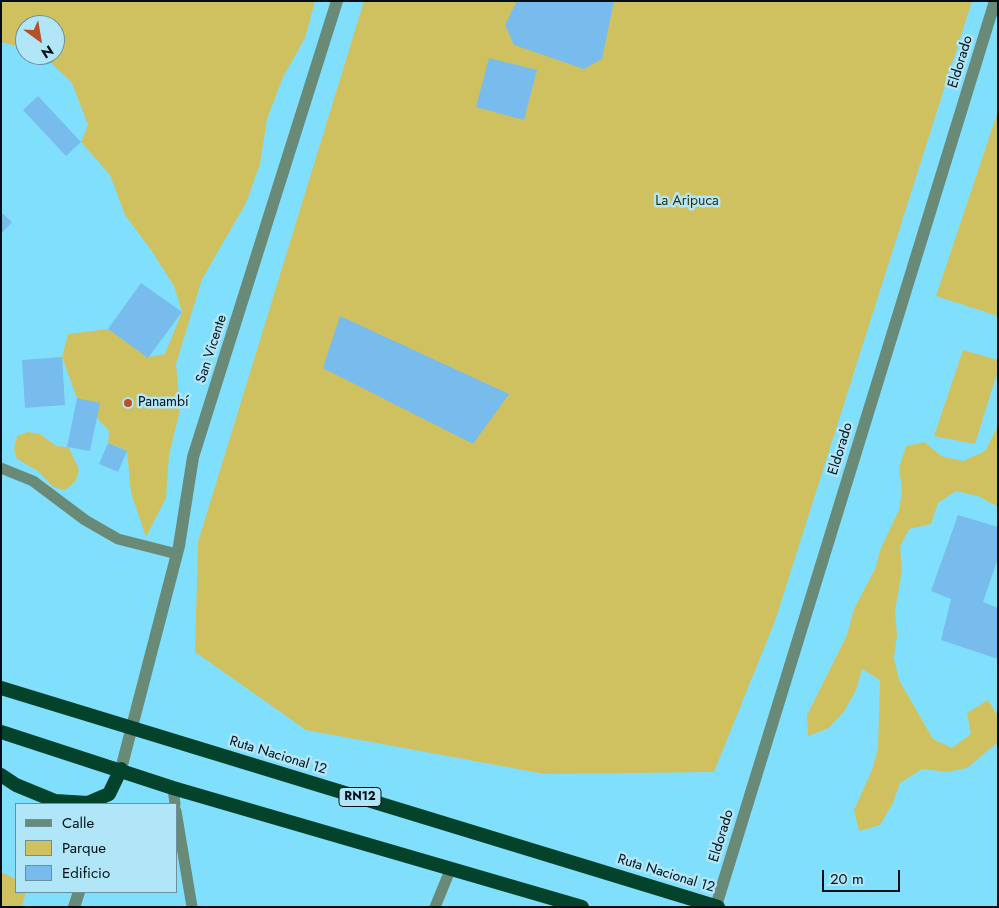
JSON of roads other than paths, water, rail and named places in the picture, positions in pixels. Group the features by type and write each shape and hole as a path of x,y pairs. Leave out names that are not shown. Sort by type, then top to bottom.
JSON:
{"highway":[{"name":"Ruta Nacional 12","path":"1,688 717,906"},
{"path":"1,732 121,769 173,788 582,907"},
{"path":"1,775 16,785 56,801 88,803 107,799 121,769"}],"street":[{"name":"San Vicente","path":"121,769 177,554 194,456 337,1"},
{"name":"Eldorado","path":"717,906 995,1"},
{"path":"74,907 79,893"}],"lane":[{"path":"1,468 33,481 85,520 118,539 177,554"},
{"path":"173,788 175,803"},
{"path":"178,823 192,907"},
{"path":"435,907 451,868"}],"place":[{"name":"Panambí","path":"128,403"}],"park label":[{"name":"La Aripuca","path":"687,202"}]}
